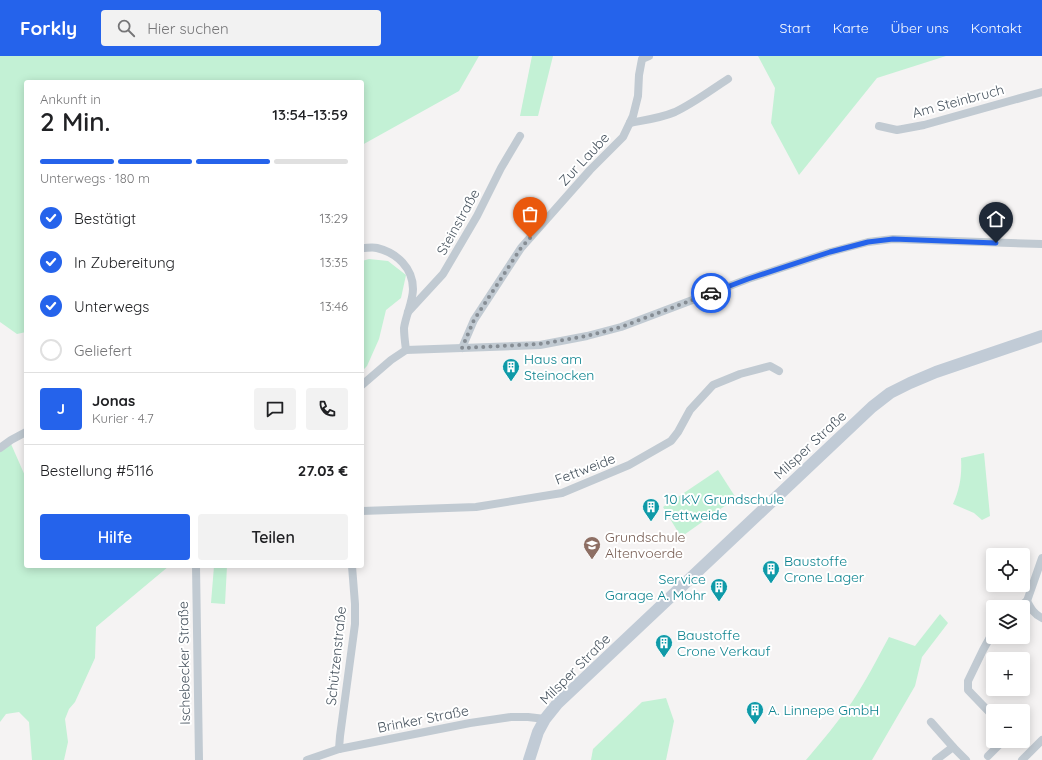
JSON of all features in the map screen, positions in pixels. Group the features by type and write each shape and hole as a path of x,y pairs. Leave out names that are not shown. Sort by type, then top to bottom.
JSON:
{"street":[{"name":"Zur Laube","path":"462,348 474,320 521,248 590,170 623,137 633,116 638,96 639,75 642,59 649,56"},
{"path":"630,123 654,119 674,112 728,79"},
{"name":"Am Steinbruch","path":"879,126 897,130 924,125 1042,92"},
{"name":"Steinstraße","path":"408,312 444,274 520,136"},
{"path":"364,382 391,360 406,350 540,344 587,336 621,327 748,279 830,252 868,242 893,239 1042,244"},
{"path":"364,248 377,248 399,258 406,266 412,278 413,290 404,328 406,350"},
{"name":"Milsper Straße","path":"529,760 538,732 545,719 557,704 872,407 890,393 936,372 1042,336"},
{"name":"Fettweide","path":"364,510 476,507 562,493 629,466 671,441 678,432 690,410 714,385 740,374 770,366 779,371"},
{"path":"0,448 24,433"},
{"path":"1027,600 1042,558"},
{"name":"Ischebecker Straße","path":"196,568 199,760"},
{"name":"Schützenstraße","path":"339,749 355,624 352,568"},
{"path":"1030,608 1042,618"},
{"path":"986,644 968,681 968,690 986,709"},
{"name":"Brinker Straße","path":"307,760 339,749 470,723 511,717 545,719"},
{"path":"931,722 966,760"},
{"path":"1022,760 1042,740"},
{"path":"936,760 953,747"},
{"path":"988,756 996,748"}],"green space":[{"path":"0,56 479,56 459,91 364,144 364,80 24,80 24,332 17,334 0,322"},
{"path":"532,56 553,56 538,116 520,116"},
{"path":"758,56 946,56 877,78 799,175 771,123 775,88"},
{"path":"369,259 388,261 406,275 401,298 386,310 379,339 367,366 364,369 364,260"},
{"path":"11,444 24,473 24,568 167,568 96,627 95,658 75,702 69,709 65,719 68,742 64,760 32,760 29,722 19,712 6,714 0,722 0,451"},
{"path":"984,453 990,516 982,520 974,513 953,504 960,482 961,458"},
{"path":"718,470 736,498 681,537 663,507"},
{"path":"214,568 227,568 225,604 211,603"},
{"path":"940,614 948,623 922,657 915,686 872,760 806,760 852,702 889,637 915,646"},
{"path":"666,698 674,721 666,760 591,760 593,749 642,702"}],"way so far":[{"path":"530,238 521,248 474,320 462,348 540,344 587,336 621,327 711,293"}],"place":[{"name":"Haus am Steinocken","path":"511,382"},
{"name":"10 KV Grundschule Fettweide","path":"651,522"},
{"name":"Grundschule Altenvoerde","path":"592,560"},
{"name":"Baustoffe Crone Lager","path":"771,584"},
{"name":"Service Garage A. Mohr","path":"719,602"},
{"name":"Baustoffe Crone Verkauf","path":"664,658"},
{"name":"A. Linnepe GmbH","path":"755,725"}],"route":[{"path":"711,293 830,252 868,242 893,239 996,243"}]}
